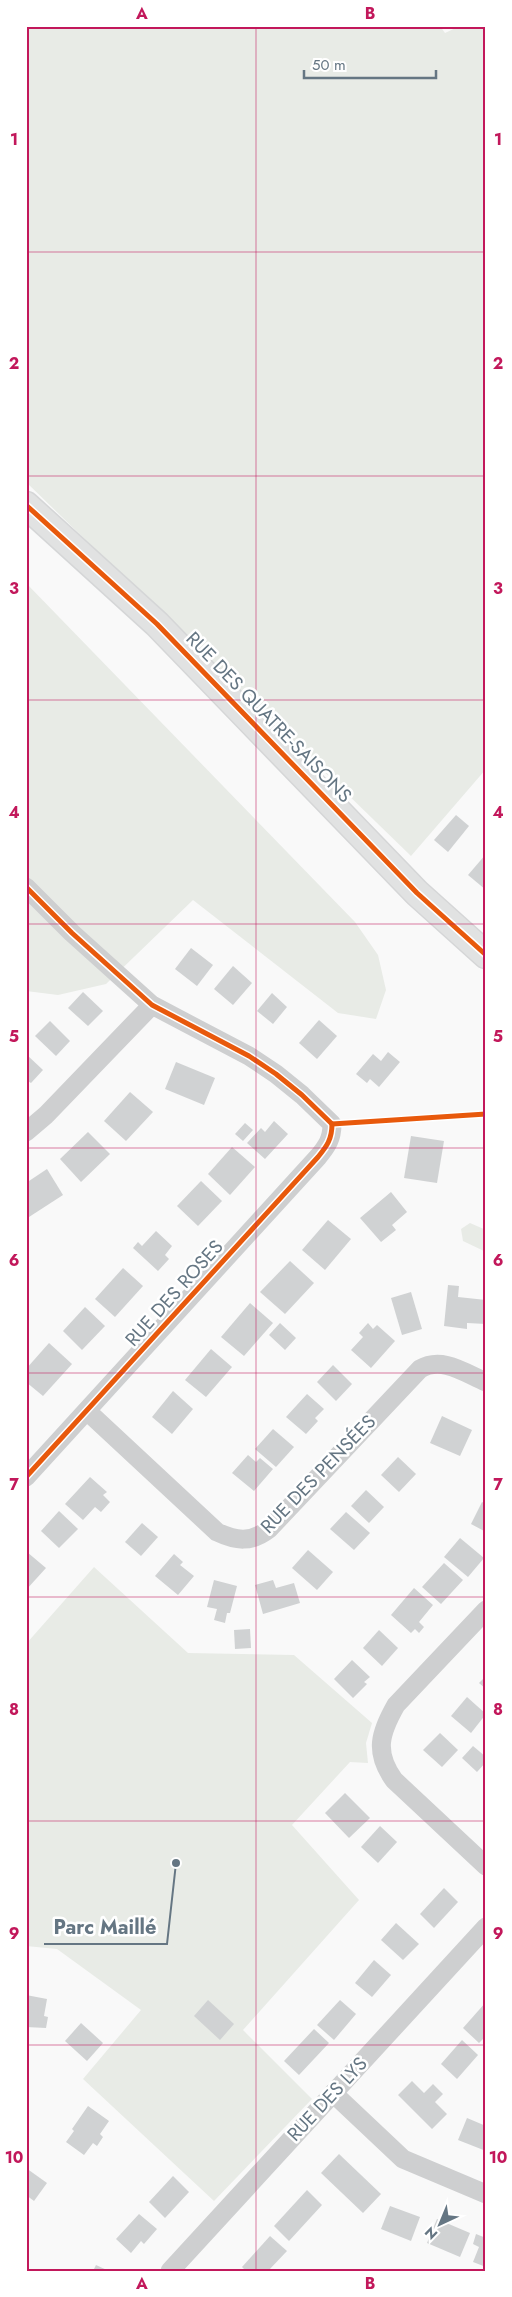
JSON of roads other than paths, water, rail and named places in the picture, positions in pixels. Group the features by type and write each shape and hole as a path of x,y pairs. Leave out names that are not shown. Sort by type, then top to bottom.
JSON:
{"street":[{"name":"RUE DES QUATRE-SAISONS","path":"26,504 158,624 417,893 486,955"},
{"path":"26,887 72,933 152,1004 46,1115 26,1132"},
{"name":"RUE DES ROSES","path":"26,1477 328,1146 332,1135 332,1124 316,1107 276,1074 249,1056 152,1004"},
{"name":"RUE DES PENSÉES","path":"87,1411 217,1532 230,1538 246,1540 259,1537 269,1529 420,1369 428,1364 441,1363 486,1382"},
{"path":"486,1610 396,1705 387,1720 380,1740 387,1769 394,1780 486,1866"},
{"name":"RUE DES LYS","path":"173,2269 486,1927"},
{"path":"333,2092 403,2159 486,2194"}],"place":[{"name":"Parc Maillé","path":"176,1863"}]}
